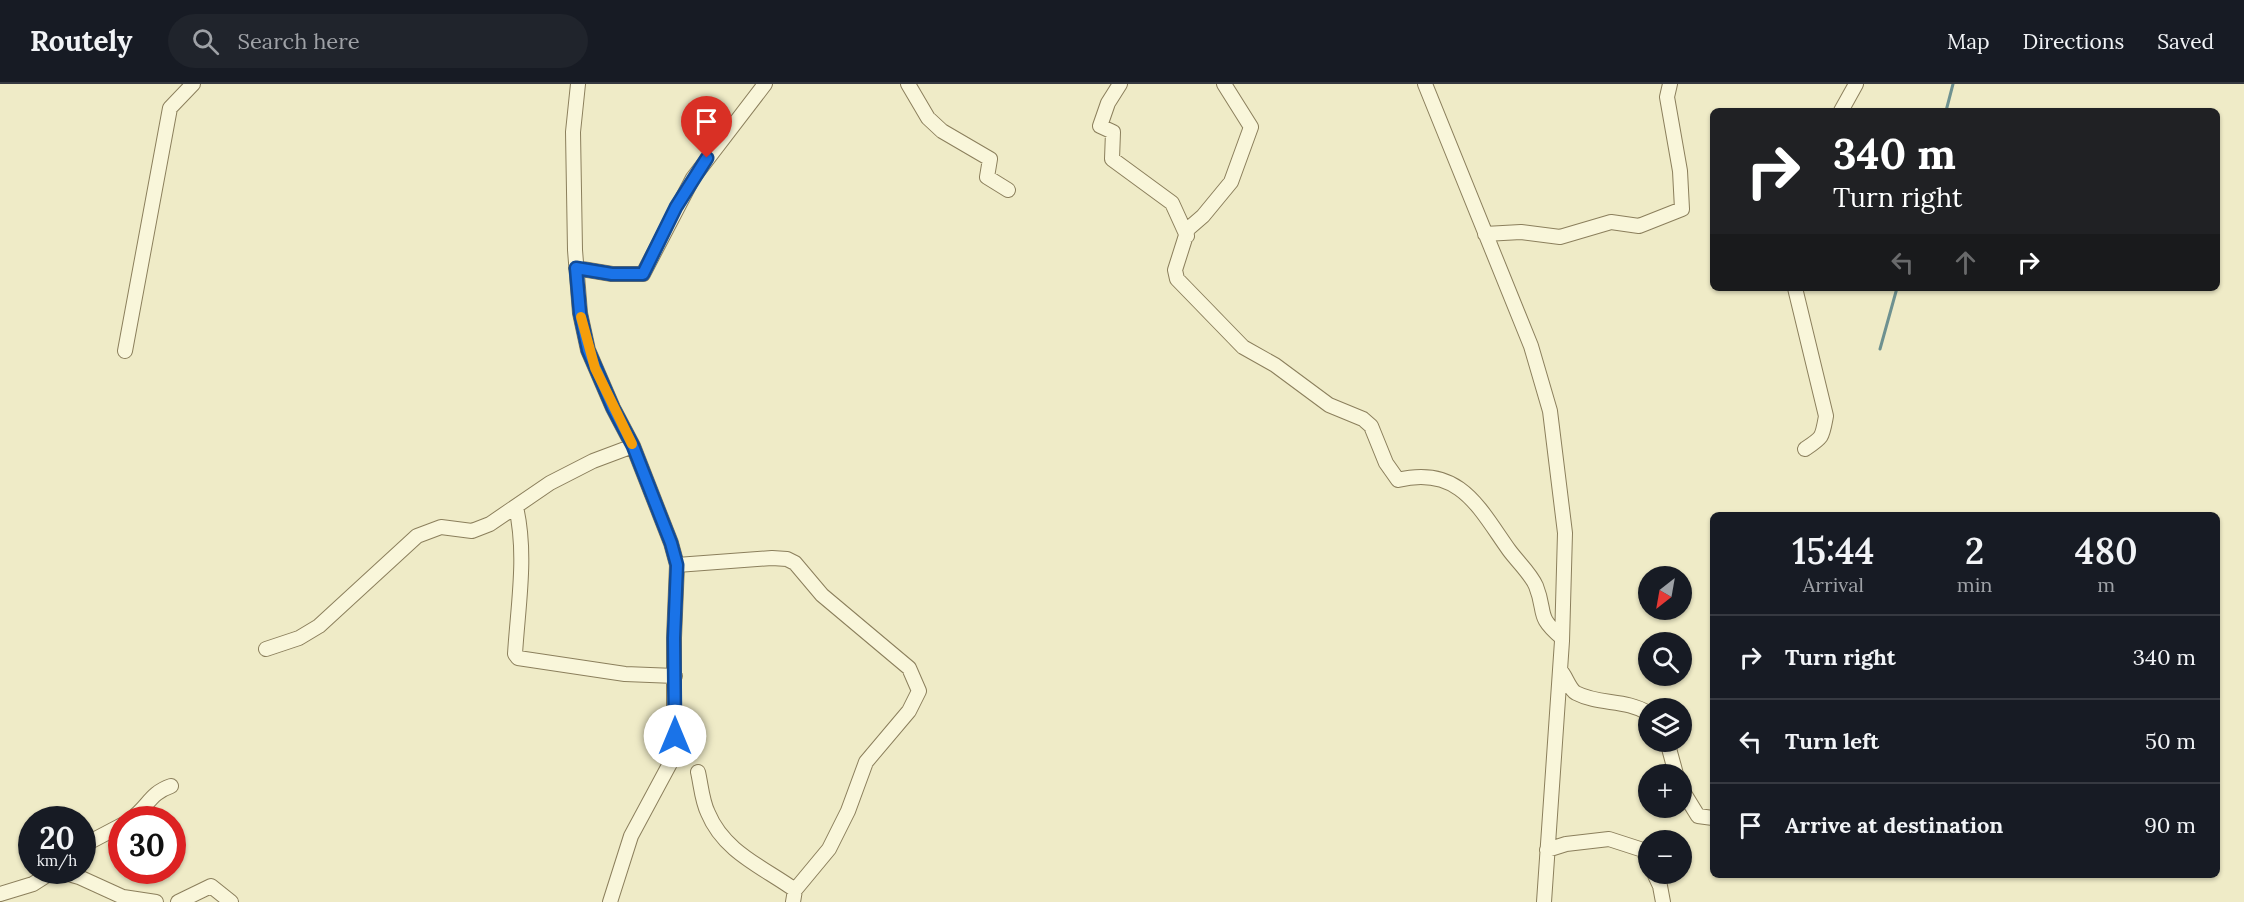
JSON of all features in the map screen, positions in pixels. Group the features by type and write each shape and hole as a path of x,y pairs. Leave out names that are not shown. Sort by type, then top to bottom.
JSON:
{"street":[{"path":"125,351 170,108 193,84"},
{"path":"578,84 573,132 576,268 580,313 588,350 613,408 633,446 671,543 677,565 675,756 631,836 610,902"},
{"path":"576,268 621,275 643,274 693,178 765,84"},
{"path":"908,84 928,118 942,131 990,159 987,177 1008,190"},
{"path":"1120,84 1108,103 1100,126 1113,132 1112,159 1172,203 1187,236"},
{"path":"1224,84 1251,127 1231,182 1203,216 1188,229 1175,270 1177,279 1243,347 1275,365 1329,405 1363,419 1371,426 1386,463 1398,480 1442,479 1464,490 1481,508 1536,585 1545,623 1562,638"},
{"path":"1425,84 1531,346 1550,411 1565,533 1562,638 1544,902"},
{"path":"1485,234 1521,232 1560,237 1611,222 1639,226 1682,209 1680,171 1667,97 1670,84"},
{"path":"1843,108 1856,84"},
{"path":"1796,291 1826,416 1823,435 1818,444 1805,450"},
{"path":"266,650 299,638 319,626 417,536 441,527 472,531 490,524 550,483 593,461 633,446"},
{"path":"516,507 521,529 515,654 518,658 625,674 675,676"},
{"path":"677,565 787,559 795,563 822,595 909,668 918,684 919,691 909,711 866,762 848,811 829,849 794,896 726,842 707,811 698,772"},
{"path":"1560,670 1573,692 1597,700 1638,706"},
{"path":"145,806 153,795 171,786"},
{"path":"1692,806 1698,816 1710,818"},
{"path":"1547,850 1566,844 1609,839 1638,848"},
{"path":"0,894 33,884"},
{"path":"94,884 123,897 156,902"},
{"path":"1659,884 1663,902"},
{"path":"178,902 211,886 231,902"}],"waterway":[{"path":"1947,108 1953,84"},
{"path":"1880,349 1896,291"}],"slow traffic":[{"path":"581,317 588,350 595,368 632,444"}],"route":[{"path":"675,736 674,638 677,565 671,543 633,446 613,408 588,350 580,313 576,268 612,274 637,276 643,274 676,207 707,158"}]}
